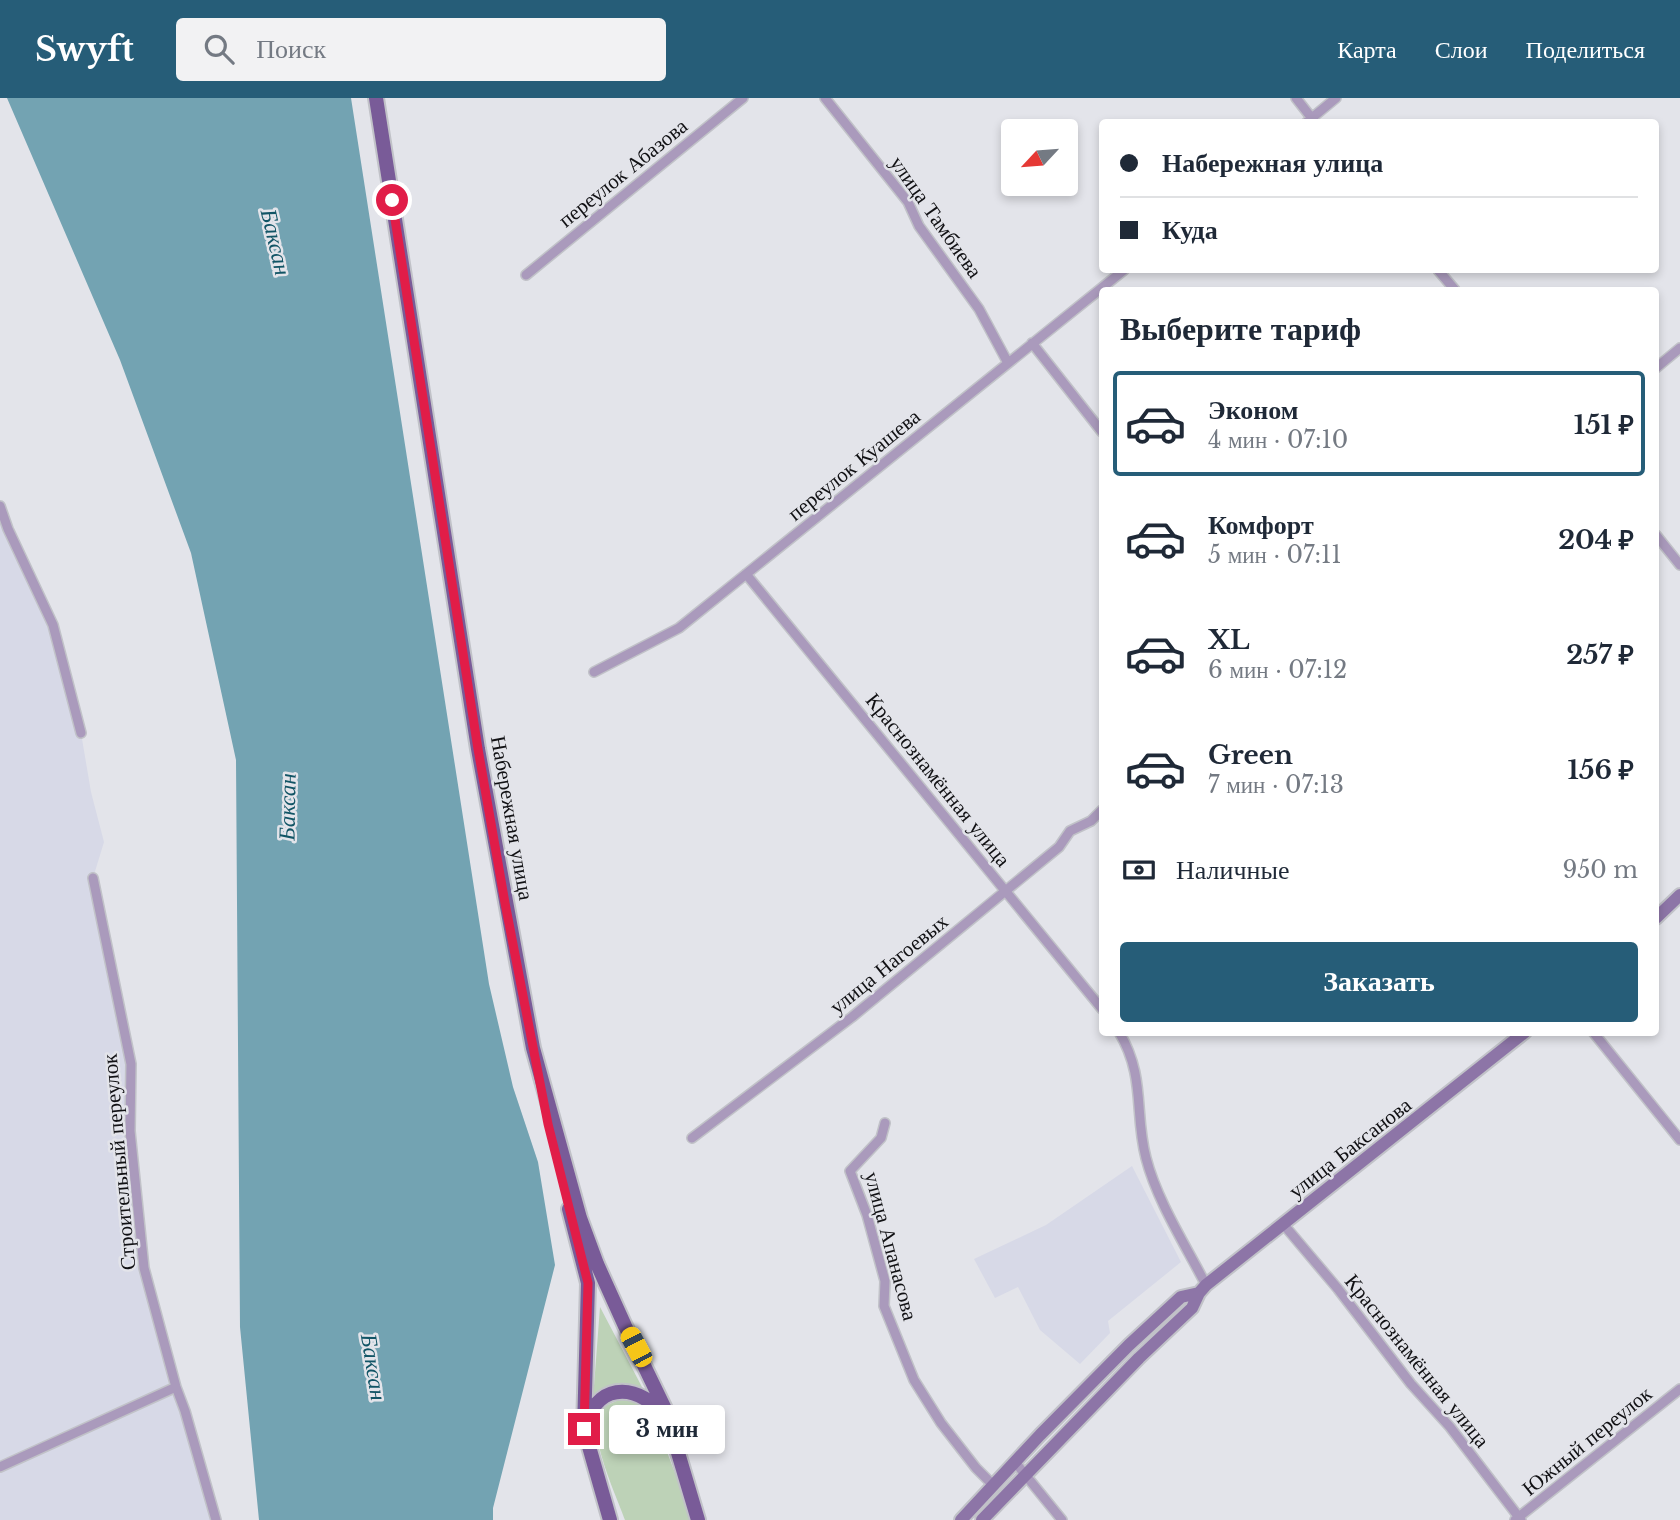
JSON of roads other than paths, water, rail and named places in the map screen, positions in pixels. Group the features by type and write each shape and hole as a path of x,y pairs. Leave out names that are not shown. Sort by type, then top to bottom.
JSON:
{"main road":[{"name":"Набережная улица","path":"376,98 478,749 539,1074 580,1219 625,1326 658,1390 698,1520"},
{"path":"1659,915 1680,895"},
{"name":"улица Баксанова","path":"961,1520 1129,1345 1181,1297 1203,1289 1520,1036"},
{"path":"539,1074 548,1124 588,1283 584,1429 610,1520"},
{"name":"улица Баксанова","path":"982,1520 1139,1358 1192,1308 1203,1289"},
{"path":"584,1429 594,1407 611,1394 621,1391 643,1395 671,1427"},
{"path":"686,1477 706,1520"},
{"path":"604,1492 617,1520"}],"street":[{"name":"переулок Абазова","path":"526,275 743,98"},
{"name":"улица Тамбиева","path":"825,98 908,202 919,226 979,309 1009,363"},
{"path":"1296,98 1310,119"},
{"path":"1313,119 1336,98"},
{"name":"переулок Куашева","path":"1103,287 1120,273"},
{"path":"1441,273 1452,287"},
{"name":"переулок Куашева","path":"594,672 679,628 1099,290"},
{"path":"1032,344 1099,428"},
{"path":"1659,366 1680,348"},
{"path":"0,506 53,625 81,733"},
{"path":"1659,539 1680,565"},
{"name":"Краснознамённая улица","path":"746,574 1099,1005"},
{"name":"улица Нагоевых","path":"692,1138 852,1017 1059,846 1070,831 1091,821 1099,813"},
{"name":"Строительный переулок","path":"93,878 131,1064 130,1131 144,1268 216,1520"},
{"path":"1121,1036 1138,1082 1145,1156 1152,1178 1203,1289"},
{"path":"1596,1036 1680,1140"},
{"name":"улица Апанасова","path":"885,1124 881,1138 850,1171 867,1215 885,1281 884,1306 914,1380 941,1423 976,1468 993,1485"},
{"name":"Краснознамённая улица","path":"1284,1225 1346,1298 1411,1384 1450,1427 1518,1519"},
{"path":"0,1468 176,1387"},
{"name":"Южный переулок","path":"1518,1519 1680,1389"},
{"path":"1015,1462 1062,1520"}],"water":[{"name":"Баксан","path":"7,98 351,98 489,984 513,1087 538,1162 555,1265 493,1508 493,1520 259,1520 240,1327 236,760 191,553 120,360"}]}
